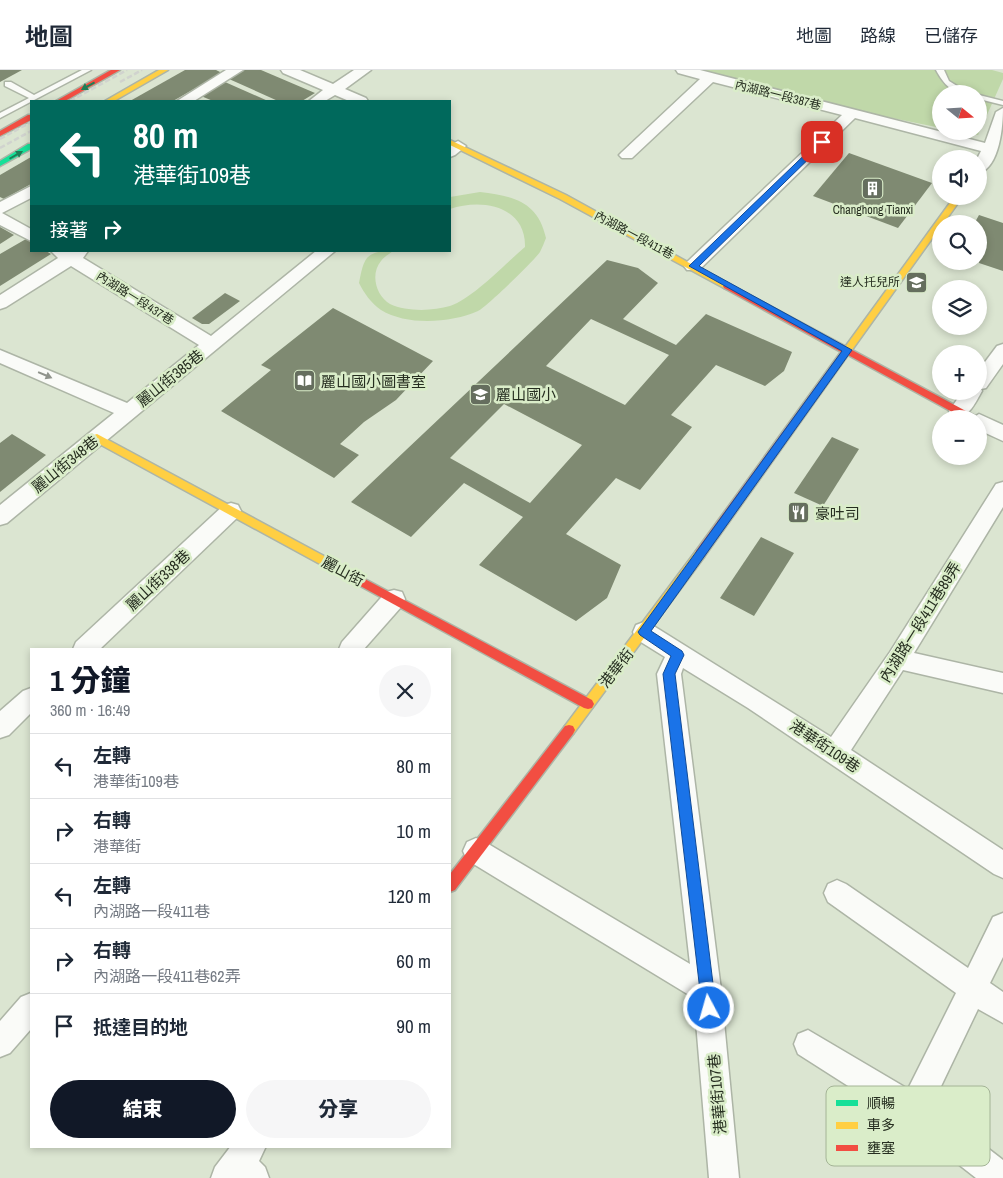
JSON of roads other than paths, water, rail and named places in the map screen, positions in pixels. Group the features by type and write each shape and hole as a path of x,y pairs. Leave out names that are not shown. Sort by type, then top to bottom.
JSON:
{"street":[{"path":"62,100 116,70"},
{"path":"111,100 164,70"},
{"path":"186,100 236,70"},
{"path":"288,70 359,100"},
{"path":"318,100 364,70"},
{"name":"內湖路一段387巷","path":"683,70 990,149"},
{"path":"627,155 709,78"},
{"path":"987,154 1003,112"},
{"path":"693,266 851,114"},
{"path":"0,134 30,118"},
{"path":"0,164 30,147"},
{"name":"內湖路一段411巷","path":"453,147 563,197 957,410"},
{"path":"0,209 30,192"},
{"name":"港華街","path":"451,884 644,632 953,205"},
{"path":"0,218 30,235"},
{"name":"麗山街385巷","path":"129,412 326,252"},
{"path":"0,303 70,253"},
{"name":"內湖路一段437巷","path":"70,253 211,344"},
{"path":"987,372 1003,350"},
{"path":"0,356 129,412"},
{"name":"麗山街348巷","path":"0,517 129,412"},
{"path":"987,425 1003,434"},
{"name":"麗山街","path":"97,438 588,704"},
{"name":"內湖路一段411巷89弄","path":"835,753 898,659 1003,490"},
{"name":"麗山街338巷","path":"85,648 231,511"},
{"path":"351,648 394,599"},
{"name":"港華街109巷","path":"644,632 678,655 756,701 1003,865"},
{"name":"港華街107巷","path":"678,655 669,674 707,990 724,1178"},
{"path":"898,659 1003,683"},
{"path":"2,721 30,699"},
{"path":"476,851 707,990"},
{"path":"837,893 1003,1009"},
{"path":"926,1086 1003,927"},
{"path":"0,1043 30,1008"},
{"path":"808,1044 875,1086"},
{"path":"986,1166 1001,1178"}],"lane":[{"path":"31,100 87,70"},
{"path":"940,70 946,82 951,85"},
{"path":"8,84 35,98"},
{"path":"988,99 1003,103"},
{"path":"0,116 30,101"}],"railway":[{"path":"72,100 127,70"},
{"path":"120,82 142,70"},
{"path":"0,139 30,123"},
{"path":"0,148 30,132"}],"place":[{"name":"Changhong Tianxi","path":"873,189"},
{"name":"達人托兒所","path":"916,282"},
{"name":"麗山國小圖書室","path":"305,381"},
{"name":"麗山國小","path":"480,394"},
{"name":"豪吐司","path":"799,513"}]}
